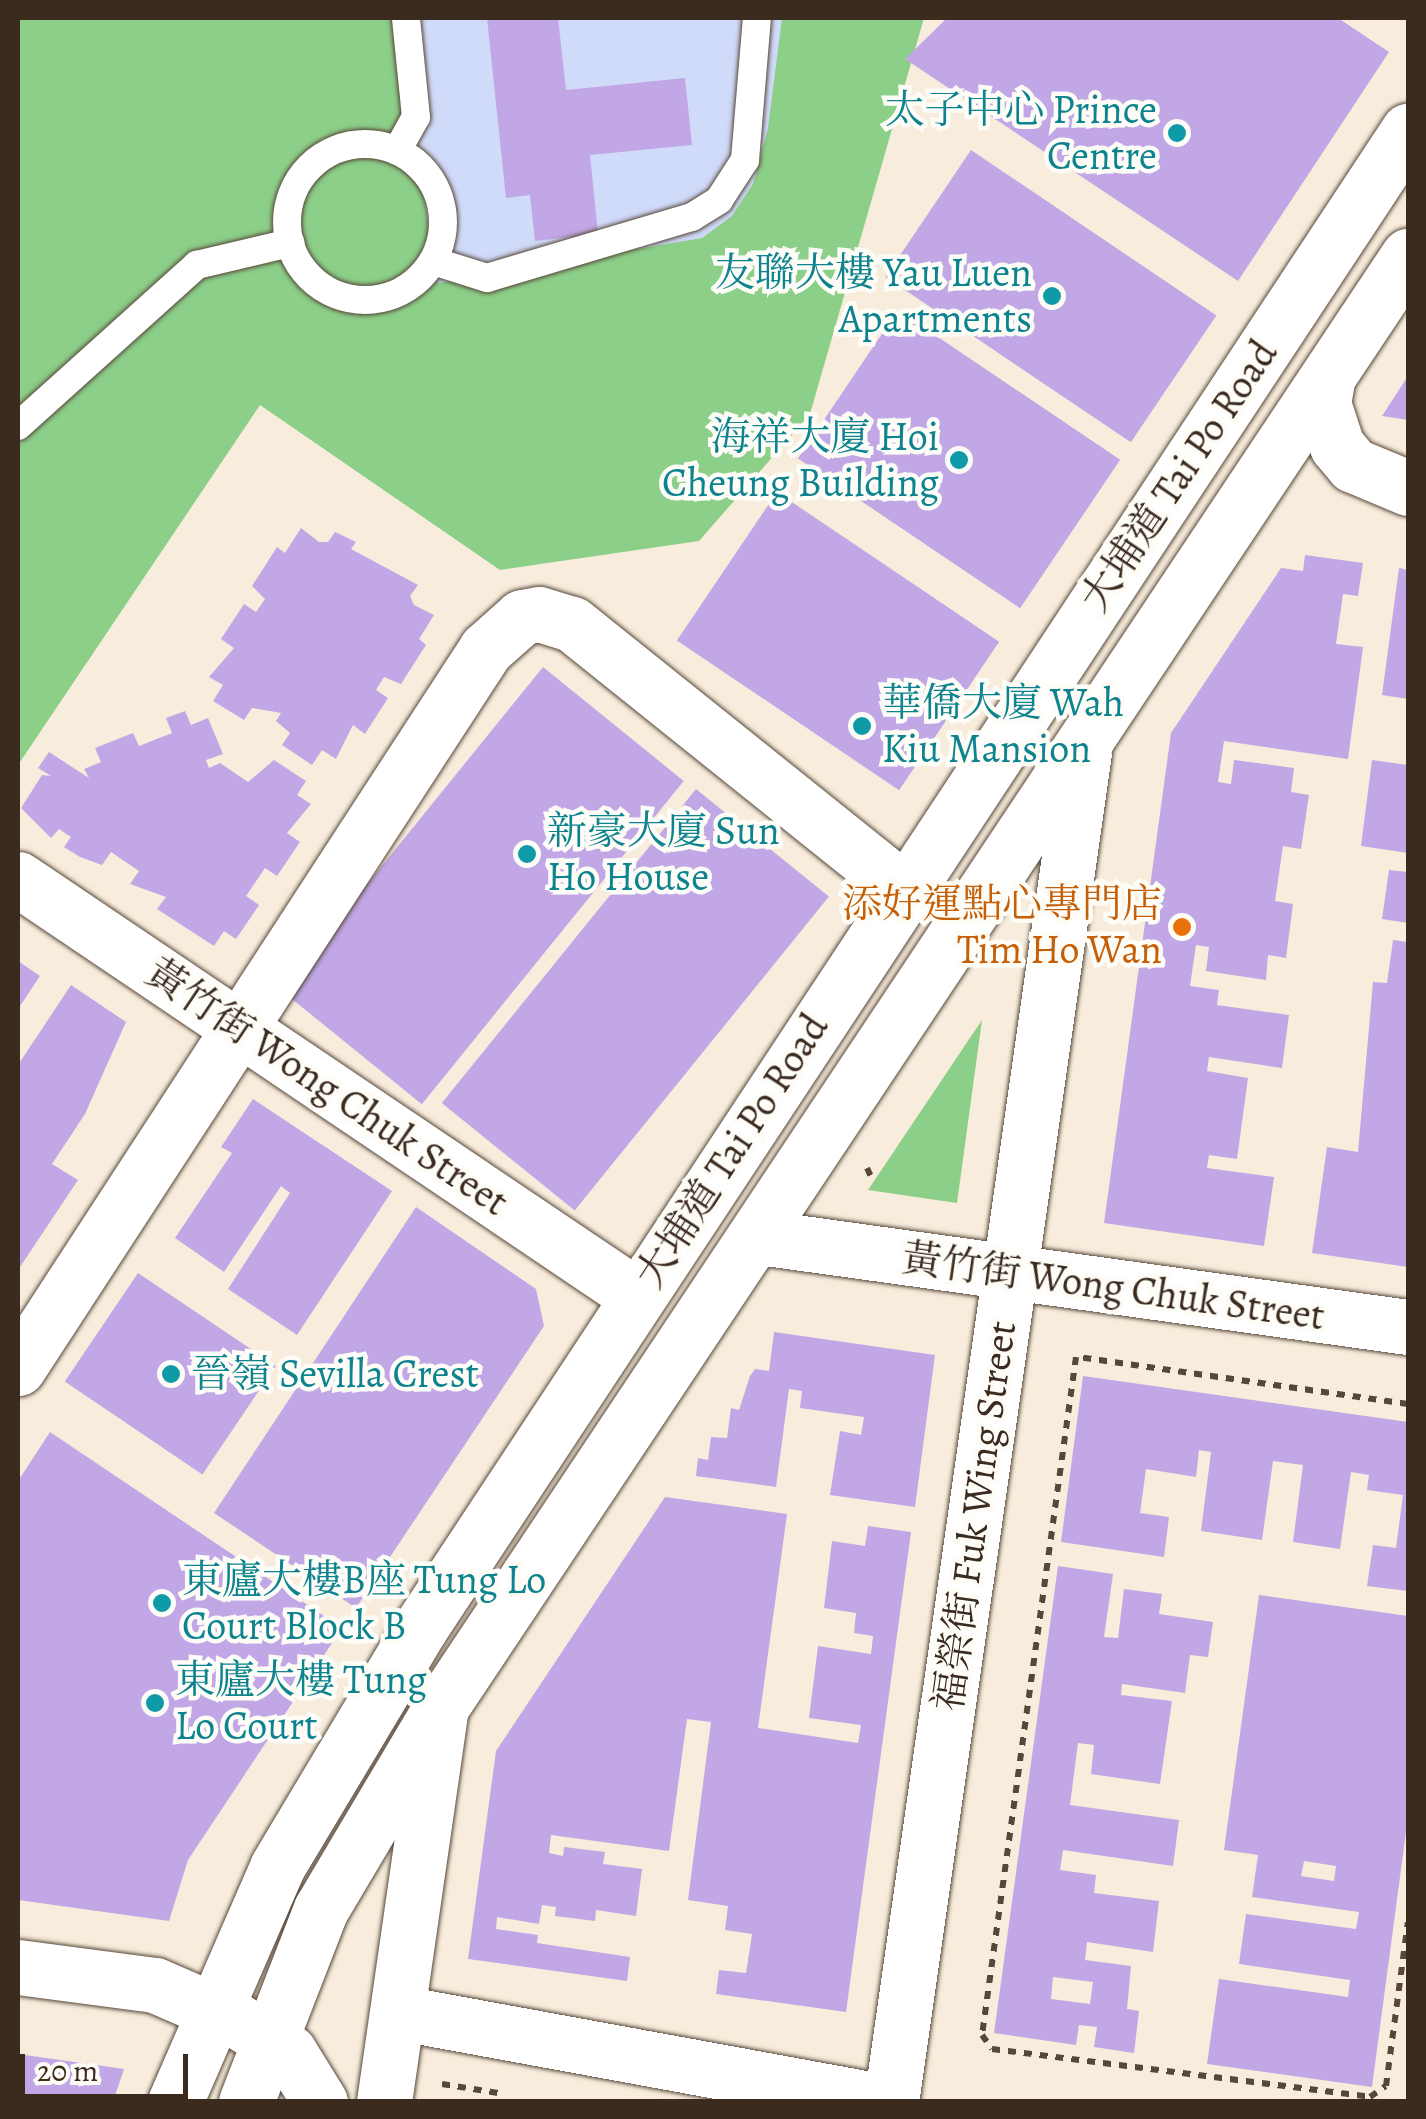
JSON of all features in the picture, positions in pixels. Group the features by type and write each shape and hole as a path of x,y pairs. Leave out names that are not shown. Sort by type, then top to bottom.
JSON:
{"main road":[{"name":"大埔道 Tai Po Road","path":"175,2102 211,2009 300,1826 420,1628 1408,131"},
{"name":"大埔道 Tai Po Road","path":"246,2102 321,1910 441,1707 1084,752 1408,256"},
{"path":"1327,381 1324,403 1337,446 1353,465 1408,488"},
{"path":"18,1368 486,649 522,617 539,614 572,624 904,890"},
{"name":"福榮街 Fuk Wing Street","path":"887,2102 1084,752"},
{"name":"黃竹街 Wong Chuk Street","path":"18,879 638,1296"},
{"name":"黃竹街 Wong Chuk Street","path":"758,1237 1009,1275 1408,1327"},
{"path":"407,2092 401,2013 441,1707"},
{"path":"18,1967 154,1985 272,2036 302,2068 320,2102"},
{"path":"401,2013 887,2102"}],"lane":[{"path":"397,151 416,117 406,18"},
{"path":"433,261 486,278 692,217 719,200 746,160 757,18"},
{"path":"347,146 397,151 434,185 442,236 433,261 417,281 369,300 319,286 290,243 287,218 304,171 347,146"},
{"path":"18,426 197,265 290,243"}],"path":[{"path":"1408,1404 1076,1358 982,2034 992,2049 1370,2097 1386,2086 1408,1922"},
{"path":"407,2092 520,2096"}],"shaded area":[{"path":"316,18 793,18 823,240 432,295"}],"green space":[{"path":"18,18 395,18 438,283 702,238 732,216 753,184 768,128 782,18 924,18 810,414 699,541 500,570 260,405 18,765"},
{"path":"982,1020 957,1203 868,1190"}],"building":[{"path":"487,18 558,18 566,90 685,78 692,145 590,155 598,234 535,241 530,195 506,198"},
{"name":"太子中心 Prince Centre","path":"947,18 1338,18 1389,52 1238,281 905,59"},
{"name":"友聯大樓 Yau Luen Apartments","path":"971,150 1216,316 1131,442 885,277"},
{"name":"海祥大廈 Hoi Cheung Building","path":"898,310 1120,460 1020,608 798,458"},
{"path":"1408,376 1408,420 1382,416"},
{"name":"華僑大廈 Wah Kiu Mansion","path":"777,492 999,642 899,790 677,640"},
{"path":"301,528 319,542 328,542 335,532 356,542 351,549 418,585 410,596 414,605 434,615 419,639 426,645 401,684 384,677 376,690 388,698 365,734 353,725 336,759 322,750 312,765 282,745 290,733 276,721 281,713 252,708 244,720 213,701 223,685 209,677 234,648 221,639 244,604 256,612 265,599 252,586 277,547 285,553"},
{"path":"1305,555 1363,563 1358,596 1343,594 1336,644 1363,647 1348,759 1224,741 1218,782 1231,784 1234,760 1294,768 1291,792 1309,795 1301,849 1283,846 1275,901 1293,904 1286,958 1268,955 1266,980 1206,971 1209,947 1196,945 1190,986 1219,990 1217,1005 1289,1015 1282,1068 1209,1057 1207,1071 1248,1078 1237,1159 1209,1155 1207,1168 1274,1177 1264,1246 1104,1223 1171,733 1281,568 1303,571"},
{"path":"1399,568 1408,570 1408,699 1382,695"},
{"name":"新豪大廈 Sun Ho House","path":"543,667 684,781 422,1104 281,990"},
{"path":"185,711 191,725 208,718 223,754 206,760 209,768 220,763 248,782 274,760 306,781 297,795 311,804 287,833 300,842 277,876 265,868 246,896 259,905 236,939 224,931 214,946 157,909 166,897 130,884 139,871 111,852 102,865 80,857 64,847 71,837 59,829 51,838 21,808 42,775 51,776 38,768 49,752 89,778 84,769 101,762 95,748 133,733 139,746 172,733 166,718"},
{"path":"1372,760 1408,765 1408,853 1361,846"},
{"path":"696,789 829,897 575,1211 442,1103"},
{"path":"1389,870 1408,872 1408,923 1382,919"},
{"path":"1393,940 1408,942 1408,1267 1312,1253 1327,1147 1358,1152 1373,982 1387,983"},
{"path":"18,961 40,976 18,1009"},
{"path":"71,985 126,1022 85,1114 52,1164 78,1180 18,1270 18,1065"},
{"path":"253,1099 392,1191 297,1335 228,1289 290,1193 281,1186 224,1272 175,1238 232,1153 221,1147"},
{"path":"416,1207 536,1289 544,1326 356,1608 214,1513"},
{"name":"晉嶺 Sevilla Crest","path":"138,1273 276,1366 202,1474 65,1382"},
{"path":"774,1332 935,1355 915,1507 830,1495 840,1431 861,1435 864,1417 800,1408 802,1391 789,1389 776,1487 696,1476 698,1458 708,1460 711,1437 727,1438 731,1408 739,1410 750,1376 755,1369 769,1371"},
{"path":"1083,1376 1408,1422 1408,1591 1367,1586 1373,1545 1396,1548 1403,1495 1367,1490 1369,1475 1351,1472 1340,1549 1293,1542 1303,1465 1273,1461 1262,1540 1201,1531 1211,1452 1199,1450 1196,1477 1146,1469 1140,1513 1169,1517 1164,1557 1061,1542"},
{"name":"東廬大樓 Tung Lo Court","path":"50,1432 342,1628 188,1860 169,1921 18,1900 18,1481"},
{"path":"665,1497 787,1514 758,1728 858,1743 861,1725 809,1718 818,1646 871,1654 873,1636 854,1633 856,1613 824,1608 832,1541 865,1546 868,1526 911,1532 846,2012 716,1994 719,1970 746,1973 752,1934 725,1930 728,1906 688,1900 711,1722 687,1719 669,1851 551,1835 549,1853 563,1856 564,1847 605,1852 603,1864 642,1869 636,1916 596,1910 595,1921 555,1916 556,1907 542,1905 539,1924 497,1917 496,1929 538,1935 537,1943 630,1957 627,1981 468,1959 496,1751"},
{"path":"1058,1566 1113,1574 1104,1637 1118,1638 1124,1589 1162,1594 1159,1614 1213,1622 1208,1657 1190,1655 1185,1693 1122,1684 1121,1695 1172,1701 1160,1784 1091,1774 1094,1745 1078,1743 1070,1805 1179,1820 1173,1866 1063,1850 1060,1870 1096,1875 1094,1893 1159,1901 1153,1952 1087,1942 1085,1960 1131,1966 1127,2009 1139,2011 1134,2053 1094,2047 1097,2027 1079,2025 1076,2045 994,2033","holes":["1053,1977 1093,1982 1090,2004 1051,1999"]},
{"path":"1259,1595 1408,1616 1408,1817 1372,2087 1207,2064 1219,1979 1348,1997 1350,1980 1239,1964 1246,1914 1356,1929 1359,1912 1252,1897 1258,1855 1224,1850","holes":["1304,1861 1336,1866 1334,1881 1301,1876"]},
{"path":"18,2054 124,2069 113,2102 18,2102"}],"place":[{"name":"太子中心 Prince Centre","path":"1177,133"},
{"name":"友聯大樓 Yau Luen Apartments","path":"1052,296"},
{"name":"海祥大廈 Hoi Cheung Building","path":"959,460"},
{"name":"華僑大廈 Wah Kiu Mansion","path":"862,726"},
{"name":"新豪大廈 Sun Ho House","path":"527,854"},
{"name":"添好運點心專門店 Tim Ho Wan","path":"1182,927"},
{"name":"晉嶺 Sevilla Crest","path":"171,1374"},
{"name":"東廬大樓B座 Tung Lo Court Block B","path":"162,1603"},
{"name":"東廬大樓 Tung Lo Court","path":"155,1703"}]}
